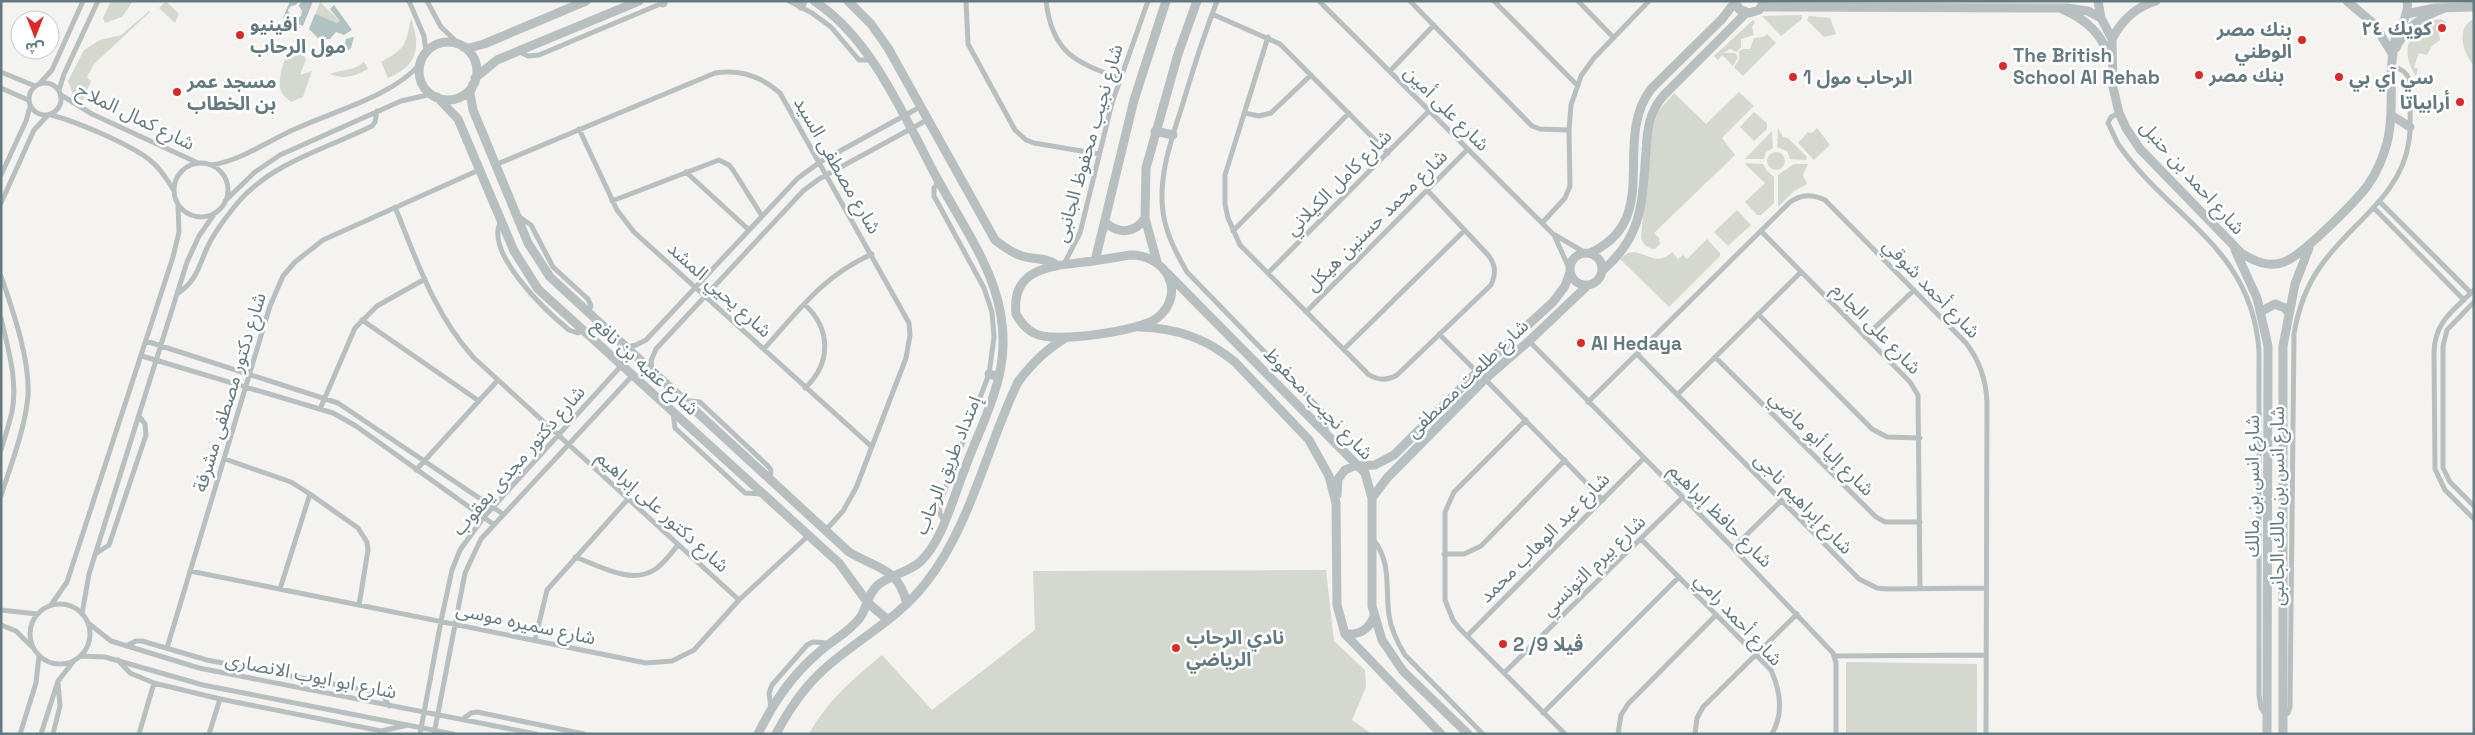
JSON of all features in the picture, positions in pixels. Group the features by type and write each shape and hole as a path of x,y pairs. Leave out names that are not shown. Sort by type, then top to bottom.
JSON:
{"street":[{"path":"50,115 36,113 28,100 31,90 52,70 83,1"},
{"path":"1,203 34,130 60,106 60,93 64,74 98,1"},
{"path":"409,1 424,36 426,52"},
{"path":"427,1 441,28 473,57 476,71 474,81"},
{"path":"32,646 30,626 37,614 51,606 67,582 142,356 176,246 179,227 178,205 173,189 178,174 190,165 198,163 212,165 244,156 297,128 393,87 412,73 420,64 426,52 438,44 461,45 469,48 484,44 586,1"},
{"path":"82,614 86,588 95,554 177,294 193,248 215,213 225,201 255,172 280,155 408,98 434,96 458,98 488,65 639,1"},
{"path":"789,1 802,4 831,27 859,60 872,60"},
{"name":"إمتداد طريق الرحاب","path":"758,734 772,708 794,676 829,644 852,627 868,603 873,589 894,576 906,572 920,562 930,550 944,521 999,377 1003,351 1002,315 996,289 978,254 872,60 848,29 814,1"},
{"path":"848,1 880,36 996,240 1013,253 1042,258 1060,265"},
{"path":"966,1 968,44 1015,130 1026,140 1034,143 1099,154"},
{"path":"1046,1 1050,23 1067,52 1084,65 1120,78"},
{"name":"شارع نجيب محفوظ الجانبى","path":"1060,265 1080,234 1120,78 1148,1"},
{"path":"1095,261 1106,222 1115,172 1134,100 1166,1"},
{"path":"1157,262 1145,218 1146,168 1155,131 1197,1"},
{"path":"1217,1 1173,135 1164,171 1162,198 1166,226 1177,256 1198,285 1321,410 1326,422 1326,434"},
{"name":"شارع على أمين","path":"1319,1 1554,235 1587,253"},
{"path":"1410,1 1532,126 1540,130 1569,130"},
{"path":"1494,1 1577,85"},
{"path":"1578,1 1613,38"},
{"path":"1542,223 1565,198 1570,186 1569,130 1571,105 1577,85 1587,67 1649,1"},
{"path":"2098,1 2101,18 2112,39 2129,15 2146,4 2156,1"},
{"path":"2347,1 2374,24 2393,55"},
{"path":"2311,243 2367,186 2376,172 2387,142 2393,55 2397,34 2406,14 2407,1"},
{"path":"518,51 528,56 539,55 663,2"},
{"path":"1746,13 1664,95 1654,108 1647,131 1642,202 1638,221 1623,250 1602,271 1597,280 1588,284 1575,280 1570,271 1575,256 1587,253 1610,242 1621,230 1628,216 1633,194 1635,124 1642,102 1651,90 1722,19 1735,2 1739,9 1746,13 1756,12 1763,4 2057,8 2082,10 2101,18"},
{"path":"2406,14 2426,8 2474,7"},
{"path":"2057,8 2078,17 2096,32 2111,63"},
{"path":"2393,55 2398,44 2413,25 2445,8"},
{"path":"1212,14 1280,44 1388,153"},
{"path":"1390,71 1434,25"},
{"path":"1268,38 1225,175 1225,204 1233,232 1240,245 1373,378 1386,380 1397,375 1491,285 1494,279 1492,260 1427,190"},
{"name":"شارع احمد بن حنبل","path":"2112,39 2113,87 2119,113 2140,149 2232,245 2251,259 2262,264 2274,265 2289,260 2311,243"},
{"path":"420,64 421,81 434,96"},
{"name":"شارع انس بن مالك الجانبى","path":"2283,716 2288,713 2290,707 2293,352 2296,322 2305,294 2329,255 2380,202 2392,186 2401,168 2407,148 2410,127 2409,77 2403,69 2393,66"},
{"path":"1,72 38,84 51,84 60,93"},
{"name":"شارع مصطفى السيد","path":"495,165 704,76 724,72 744,73 764,80 780,93 904,311 910,335 906,358 850,500 825,531"},
{"path":"1244,113 1259,116 1271,113 1311,75"},
{"name":"شارع عقبه بن نافع","path":"474,81 470,93 473,110 516,216 532,252 543,269 588,314 849,552 894,576"},
{"path":"1,88 28,100"},
{"name":"شارع كمال الملاح","path":"60,93 92,114 198,163"},
{"name":"شارع عقبه بن نافع","path":"434,96 458,119 519,261 531,280 546,297 621,366 839,563 868,603 888,620"},
{"path":"1,175 26,121 30,106"},
{"path":"624,347 636,345 646,340 798,178 820,162 920,107"},
{"path":"177,294 192,282 203,255 218,228 252,188 287,164 372,126 375,122 377,111"},
{"name":"شارع كامل الكيلاني","path":"1268,273 1429,111"},
{"name":"شارع انس بن مالك الجانبى","path":"2119,113 2111,117 2108,123 2122,149 2219,250 2235,272 2248,297 2255,323 2258,351 2258,695 2261,708 2268,716"},
{"path":"1233,232 1349,114"},
{"name":"شارع كمال الملاح","path":"50,115 75,123 145,157 156,165 173,189"},
{"path":"2390,115 2410,127"},
{"path":"653,373 651,361 656,349 803,191 827,175 928,120"},
{"name":"شارع يحيي المشد","path":"579,129 612,201 622,218 634,232 872,447"},
{"path":"1155,131 1173,135"},
{"name":"شارع محمد حسنين هيكل","path":"1306,312 1467,150"},
{"path":"612,201 717,161 729,165 762,216"},
{"path":"212,165 221,172 227,183 225,201"},
{"name":"شارع دكتور مصطفى مشرفة","path":"167,648 276,290 295,262 322,240 479,170"},
{"path":"686,172 748,230"},
{"path":"939,182 934,188 934,196 984,288 992,312 994,337 989,374 939,505 940,514 944,521"},
{"name":"شارع أحمد شوقي","path":"1588,402 1796,198 1811,195 1830,205 1966,343 1974,354 1984,378 1987,402 1986,734"},
{"path":"2380,202 2472,292 2442,322 2436,333 2434,396 2435,470 2440,484 2474,519"},
{"path":"178,205 182,210 195,216 208,216 215,213"},
{"name":"شارع دكتور على إبراهيم","path":"395,207 445,322 459,341 498,380 739,600"},
{"path":"2374,208 2464,300"},
{"path":"1106,222 1119,231 1127,232 1141,224 1145,218"},
{"path":"1344,350 1465,230"},
{"name":"شارع على الجارم","path":"1761,231 1915,388 1919,402 1920,438 1920,589"},
{"name":"شارع على أمين","path":"1554,235 1570,271"},
{"name":"شارع انس بن مالك","path":"2284,734 2283,370 2285,330 2300,270 2311,243"},
{"name":"شارع انس بن مالك","path":"2232,245 2249,277 2262,311 2268,354 2267,734"},
{"path":"1587,253 1600,260 1602,271"},
{"path":"764,349 834,274 872,254"},
{"path":"969,259 978,254"},
{"path":"1157,262 1140,255 1060,265 1037,270 1024,280 1017,294 1016,314 1034,334 1051,338 1139,327 1155,320 1169,304 1171,293 1167,273"},
{"name":"شارع نجيب محفوظ","path":"1157,262 1326,434 1360,466 1369,481 1372,498 1374,616 1382,640 1395,661 1468,734"},
{"name":"شارع طلعت مصطفى","path":"1336,502 1341,474 1349,468 1375,465 1394,455 1477,372 1553,302 1565,286 1570,271"},
{"path":"1677,395 1801,272"},
{"path":"1,276 26,365 28,386 25,414 1,496"},
{"path":"320,409 349,337 362,320 377,306 425,279"},
{"name":"شارع طلعت مصطفى","path":"1372,498 1387,478 1485,379 1529,341 1588,284"},
{"path":"1865,337 1914,290"},
{"path":"2474,302 2450,326 2445,335 2443,396 2443,468 2447,478 2474,506"},
{"path":"804,304 812,312 823,330 826,351 820,372 806,388"},
{"path":"2262,311 2270,305 2276,304 2281,305 2288,312"},
{"path":"1002,315 1016,314"},
{"path":"1758,314 1876,433 1892,438 1920,438"},
{"path":"1,318 12,368 14,387 12,411 1,450"},
{"path":"362,320 479,401"},
{"name":"شارع نجيب محفوظ","path":"1139,327 1174,330 1190,335 1222,351 1235,362 1317,452 1330,476 1336,502 1337,605 1345,634 1442,734"},
{"path":"1439,334 1477,372"},
{"name":"إمتداد طريق الرحاب","path":"776,734 800,695 821,672 907,604 931,576 951,546 1018,382 1037,358 1067,337"},
{"path":"146,341 324,397 351,410 503,514"},
{"name":"شارع حافظ إبراهيم","path":"1529,341 1797,614 1834,656"},
{"name":"شارع إبراهيم ناجى","path":"1637,354 1859,580 1877,588 1986,588"},
{"path":"142,356 320,409 350,423 493,524"},
{"name":"شارع إليا أبو ماضي","path":"1715,357 1876,517 1885,522 1920,522"},
{"name":"شارع دكتور مجدى يعقوب","path":"420,731 441,621 456,560 471,532 621,366"},
{"path":"989,374 999,377"},
{"name":"شارع دكتور مجدى يعقوب","path":"434,732 454,624 468,564 481,539 632,376"},
{"path":"1485,379 1603,500"},
{"path":"416,470 498,380"},
{"path":"2434,396 2443,396"},
{"path":"95,554 109,545 146,435 145,424 139,416"},
{"path":"1526,420 1451,498 1444,519 1445,600 1452,620 1565,734"},
{"name":"شارع عبد الوهاب محمد","path":"1467,636 1644,458"},
{"path":"225,459 291,482 358,528 367,542 368,558 359,605"},
{"path":"1444,554 1464,554 1481,546 1565,460"},
{"path":"280,588 310,494"},
{"path":"2456,502 2463,496"},
{"name":"شارع بيرم التونسي","path":"1504,673 1682,498"},
{"path":"535,640 547,590 628,499"},
{"path":"1733,548 1781,501"},
{"name":"شارع سميره موسى","path":"190,571 646,664 672,661 694,650 739,600 808,536"},
{"path":"1372,538 1385,560 1389,614 1397,642 1405,655 1483,734"},
{"name":"شارع أحمد رامي","path":"1641,539 1771,670 1778,690 1779,712 1772,734"},
{"path":"575,557 624,574 639,576 654,570 678,545"},
{"path":"839,563 849,552"},
{"path":"894,576 902,589 907,604"},
{"path":"1543,713 1678,577"},
{"path":"41,734 58,681 74,661 81,656 88,644 88,623 82,614 69,606 51,606"},
{"path":"1,610 37,614"},
{"path":"1696,734 1697,718 1703,707 1797,614"},
{"path":"1618,734 1621,715 1628,704 1716,615"},
{"path":"1345,634 1353,635 1367,629 1374,616"},
{"name":"شارع ابو ايوب الانصارى","path":"88,623 111,641 199,668 536,734"},
{"path":"1,625 16,631 32,646 39,656 56,664 74,661"},
{"path":"126,646 136,641 142,641 222,663 375,692 384,697 389,706"},
{"path":"1836,734 1834,656 1986,655"},
{"path":"20,734 36,683 39,656"},
{"name":"شارع ابو ايوب الانصارى","path":"81,656 117,660 202,685 409,725 420,731 452,734"},
{"path":"117,660 130,673 154,683 220,699 381,731 409,725"},
{"path":"53,734 60,706 58,681"},
{"path":"139,734 154,683"},
{"path":"209,734 220,699"},
{"path":"463,719 471,713 477,712 584,734"}],"shaded area":[{"path":"111,1 133,1 122,17 105,23 103,18"},
{"path":"166,1 179,14 175,23 159,8"},
{"path":"290,1 298,2 288,10 290,17 295,19 301,16 302,11 299,6 301,1 313,1 303,26 283,18"},
{"path":"320,2 340,21 337,23 315,15"},
{"path":"334,5 352,30 344,35 336,32 330,39 320,40 309,29 315,14 337,23 340,21 330,9"},
{"path":"149,11 94,64 87,77 91,81 83,100 74,97 68,81 84,50 100,40 121,35"},
{"path":"1802,15 1802,19 1781,36 1762,16"},
{"path":"1809,16 1830,18 1836,34 1824,37 1807,20"},
{"path":"411,18 416,38 414,54 406,68 388,78 381,62 401,49 408,34"},
{"path":"2441,19 2447,23 2438,28 2440,40 2432,46 2427,55 2419,53 2414,67 2418,69 2416,76 2408,57 2410,39 2421,26"},
{"path":"2474,19 2474,66 2464,48 2463,34 2464,28"},
{"path":"1753,20 1755,22 1752,27 1754,35 1741,39 1741,47 1737,52 1730,49 1724,53 1735,53 1738,57 1733,66 1722,55 1718,60 1714,56"},
{"path":"1767,34 1776,43 1743,76 1734,67 1739,60 1739,52 1742,49 1750,49 1754,38 1763,37"},
{"path":"354,37 351,48 342,55 331,54 323,46 330,43 335,47 340,47 346,39"},
{"path":"292,49 300,50 306,59 300,75 312,71 303,97 291,102 282,93 280,81 284,62"},
{"path":"364,62 368,69 354,75 340,77 330,74 352,68"},
{"path":"1739,92 1754,106 1722,138 1735,155 1654,233 1659,238 1660,244 1655,249 1648,247 1644,244 1641,237 1651,134 1658,112 1674,93 1706,124"},
{"path":"1754,112 1767,123 1767,129 1754,141 1740,127"},
{"path":"1778,128 1783,137 1788,138 1807,157 1806,160 1790,159 1787,151 1777,147"},
{"path":"1817,128 1830,145 1814,160 1798,143 1808,132 1812,133"},
{"path":"1772,131 1773,148 1766,152 1764,159 1745,159"},
{"path":"1776,152 1782,155 1785,161 1782,167 1776,170 1770,167 1767,161 1770,155"},
{"path":"1745,164 1763,164 1774,177 1774,203 1761,215 1757,215 1745,202 1765,183"},
{"path":"1794,164 1808,164 1803,175 1807,184 1794,191 1778,207 1778,175"},
{"path":"1737,210 1751,225 1728,246 1714,232"},
{"path":"1707,239 1720,253 1720,256 1669,307 1620,259 1633,252 1658,259 1672,252 1678,259 1683,255 1687,259"},
{"name":"نادي الرحاب الرياضي","path":"1326,570 1334,641 1365,670 1366,687 1352,720 1372,734 809,734 824,711 851,681 882,655 932,710 1035,630 1033,571"},
{"path":"1846,662 1977,664 1977,734 1846,734"}],"place":[{"name":"كويك ٢٤","path":"2442,28"},
{"name":"افينيو مول الرحاب","path":"240,35"},
{"name":"بنك مصر الوطني","path":"2302,40"},
{"name":"The British School Al Rehab","path":"2003,66"},
{"name":"بنك مصر","path":"2199,75"},
{"name":"الرحاب مول 1","path":"1793,77"},
{"name":"سي آي بي","path":"2339,77"},
{"name":"مسجد عمر بن الخطاب","path":"177,92"},
{"name":"أرابياتا","path":"2460,102"},
{"name":"Al Hedaya","path":"1581,343"},
{"name":"ڤيلا 9/ 2","path":"1503,644"},
{"name":"نادي الرحاب الرياضي","path":"1176,648"}]}
